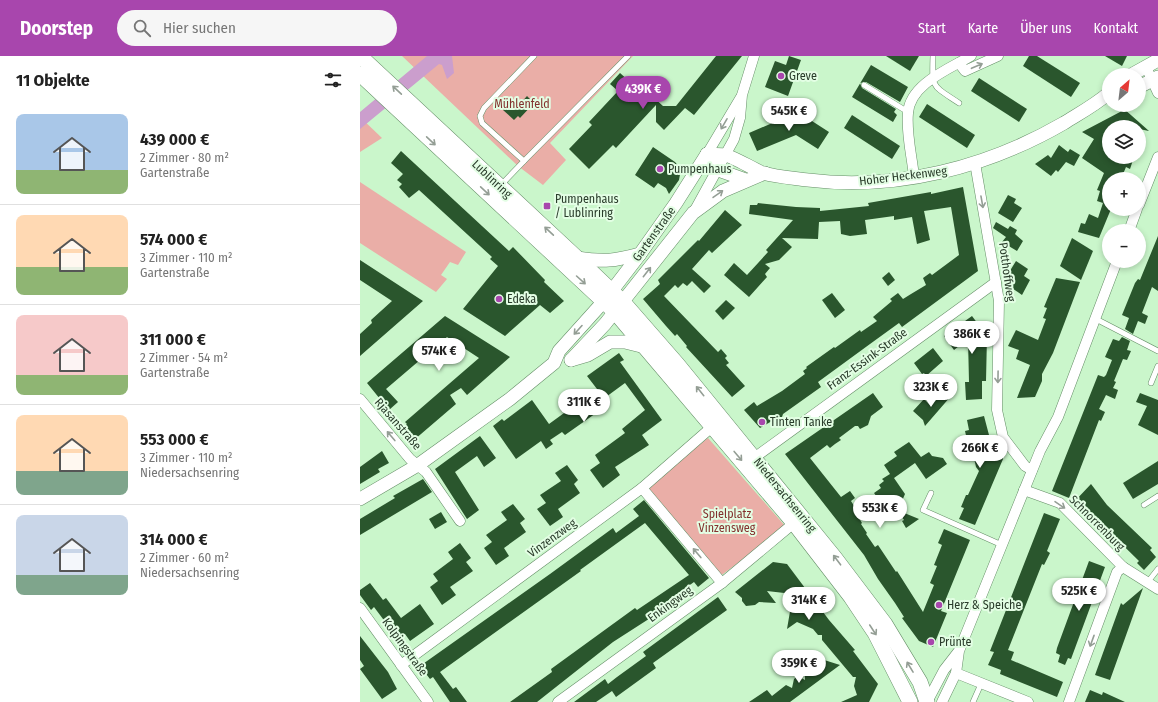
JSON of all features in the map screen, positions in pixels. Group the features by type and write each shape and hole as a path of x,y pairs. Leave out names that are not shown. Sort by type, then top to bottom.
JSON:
{"main road":[{"name":"Lublinring","path":"360,56 369,77 500,186 577,258 608,296"},
{"name":"Lublinring","path":"410,112 619,307"},
{"name":"Niedersachsenring","path":"619,307 645,347 794,523 851,597 875,633 910,702"},
{"name":"Niedersachsenring","path":"619,307 678,365 835,558 885,624 920,682 927,702"}],"street":[{"name":"Gartenstraße","path":"554,363 571,360 619,307 693,213 734,140 740,118 742,95 754,56"},
{"path":"914,177 908,112 914,95 925,84 971,56"},
{"path":"959,63 965,71 998,56"},
{"path":"1158,60 1146,67 1155,79 1158,93"},
{"path":"1146,84 1155,79"},
{"name":"Gartenstraße","path":"360,500 418,465 510,399 554,363 559,351 608,296 676,203 742,95"},
{"name":"Hoher Heckenweg","path":"707,154 726,155 765,173 824,181 860,182 914,177 975,163 1022,145 1102,102"},
{"path":"707,154 718,170 746,180"},
{"path":"1146,187 1158,157"},
{"name":"Potthoffweg","path":"975,163 999,301 997,410 1003,437 1025,466 1032,470"},
{"name":"Hoher Heckenweg","path":"746,180 765,173"},
{"name":"Gartenstraße","path":"693,213 724,190 746,180"},
{"path":"577,258 614,261 640,254"},
{"path":"942,702 956,673 959,651 1032,470 1058,417 1114,268"},
{"name":"Franz-Essink-Straße","path":"754,458 996,282"},
{"path":"571,360 588,355 610,342 625,342 645,347"},
{"name":"Rjasanstraße","path":"360,399 418,465"},
{"name":"Vinzenzweg","path":"401,664 642,488 713,426"},
{"path":"418,465 426,472 460,521"},
{"path":"642,488 722,583"},
{"name":"Schnorrenburg","path":"1024,490 1060,503 1123,567 1158,589"},
{"name":"Enkingweg","path":"558,702 722,583 794,523"},
{"path":"1069,702 1117,572 1123,567"},
{"name":"Kolpingstraße","path":"360,608 428,702"},
{"path":"927,702 944,670 959,651"},
{"path":"956,673 1028,702"}],"lane":[{"path":"524,160 482,123 480,116 484,108 534,56"},
{"path":"500,186 628,56"},
{"path":"933,56 932,80 936,88 959,103"},
{"path":"864,85 908,112"},
{"path":"1096,319 1158,351"},
{"path":"1151,383 1158,366"},
{"path":"931,493 923,510 1002,545"},
{"path":"1144,505 1158,496"},
{"path":"1147,583 1158,569"},
{"path":"974,702 981,684"}],"green space":[{"name":"Mühlenfeld","path":"402,56 633,56 550,143 566,160 543,185 518,166"},
{"path":"360,117 382,138 360,152"},
{"path":"360,182 466,252 458,265 450,262 441,275 447,279 436,292 360,243"},
{"name":"Spielplatz Vinzensweg","path":"708,438 786,527 719,577 646,487"}],"shaded area":[{"path":"427,56 452,56 454,73 447,79 442,65 439,64 360,129 360,112"}],"building":[{"path":"716,56 742,56 694,115 685,108 664,130 656,122 656,105 616,148 613,145 589,169 569,149 592,125 589,122 618,91 610,84 620,73 629,81 632,78 663,106 676,106"},
{"path":"789,56 801,60 788,96 765,87 775,61 786,65"},
{"path":"886,56 919,56 910,71"},
{"path":"1029,56 1037,56 1080,83 1071,97 1023,66"},
{"path":"1105,56 1127,56 1122,66"},
{"path":"871,65 908,87 900,102 866,82 860,83"},
{"path":"979,78 1027,109 1019,122 971,91"},
{"path":"860,83 862,88 896,109 894,112 897,115 893,122 852,97"},
{"path":"527,96 534,103 520,118 518,116 514,120 503,110 512,100 518,106"},
{"path":"927,104 975,135 967,148 919,117"},
{"path":"798,112 829,132 818,149 796,135 757,151 749,133"},
{"path":"1120,112 1128,112 1137,120 1105,120"},
{"path":"852,115 900,146 892,159 844,128"},
{"path":"1102,121 1102,164 1132,164 1130,169 1126,167 1124,172 1103,172 1082,158 1094,139 1082,132"},
{"path":"1059,145 1068,152 1070,149 1080,155 1074,166 1066,162 1058,172 1056,170 1051,176 1035,164 1048,155 1051,158"},
{"name":"Pumpenhaus","path":"653,147 675,162 681,169 679,180 669,194 666,188 658,183 654,188 635,175"},
{"path":"401,151 509,251 513,247 545,280 544,282 564,301 550,313 540,305 505,336 463,309 498,266 490,259 492,257 419,190 409,198 399,187 402,184 397,180 403,174 391,163"},
{"path":"1102,178 1102,203 1097,201 1100,191 1097,190"},
{"path":"963,187 978,271 902,327 899,323 818,382 821,387 783,414 782,417 779,417 760,428 744,410 754,402 757,406 782,391 805,374 803,371 807,368 806,367 860,330 861,332 877,321 873,317 892,301 890,299 898,293 903,299 926,285 923,278 930,273 932,275 959,255 951,207 924,211 930,240 917,244 912,217 894,220 894,216 865,220 867,234 850,236 841,234 840,221 819,222 818,239 782,238 792,247 779,260 765,264 770,268 765,274 767,277 749,297 724,275 734,263 747,275 768,252 766,250 793,220 749,214 750,205 757,205 758,203 820,208 820,211 869,206 868,203 931,192 931,194"},
{"path":"1008,195 1016,199 1014,203 1022,208 1013,222 998,213"},
{"path":"1102,206 1102,216 1108,216 1105,224 1102,224 1102,231 1099,238 1078,232 1081,223 1085,224 1089,214 1098,218"},
{"path":"725,210 742,225 712,253 709,250 692,269 711,286 704,293 692,281 687,286 683,283 678,288 675,285 664,296 718,352 721,349 727,356 725,358 729,363 726,365 745,386 732,397 686,347 687,346 677,334 675,336 643,299 660,284 658,280 698,240 699,241"},
{"path":"996,222 1008,229 1010,226 1017,230 1015,234 1023,241 1017,251 1002,242 1006,237 993,228"},
{"path":"1158,236 1158,291 1152,287 1142,313 1148,316 1145,324 1138,321 1133,334 1125,329 1129,318 1122,315 1135,283 1138,279 1140,280"},
{"path":"1072,238 1093,251 1081,280 1060,266"},
{"path":"360,260 423,301 360,356 360,334 372,323 371,320 392,301 360,280"},
{"path":"1016,261 1028,269 1024,276 1030,280 1022,295 1009,286 1013,277 1008,274"},
{"path":"889,272 895,280 888,286 882,278"},
{"path":"1056,278 1080,282 1053,353 1042,374 1042,381 1035,397 1017,398 1030,365 1016,359 1019,350 1008,346 1016,330 1038,340 1046,319 1043,318 1047,308 1044,307"},
{"path":"832,293 845,310 835,318 822,300"},
{"path":"726,300 735,308 723,320 715,311"},
{"path":"445,316 510,357 467,395 461,388 450,395 456,404 414,440 403,427 407,424 405,422 479,358 447,337 386,389 398,402 389,410 367,383"},
{"path":"972,316 987,336 986,381 982,381 982,399 966,400 965,382 969,382 968,339 954,350 944,336"},
{"path":"1122,337 1130,341 1127,350 1131,351 1127,360 1123,359 1114,381 1116,382 1113,388 1118,390 1115,399 1106,395 1099,409 1105,412 1101,421 1099,420 1069,498 1052,491 1098,375 1104,377 1106,375 1112,360 1105,357 1113,339 1119,341"},
{"path":"933,348 943,361 926,376 924,373 922,374 914,363"},
{"path":"619,353 624,360 620,362 662,420 642,435 649,445 615,467 620,475 603,488 590,470 600,463 595,455 625,433 622,429 645,410 625,383 595,405 599,411 565,435 562,432 550,440 553,444 546,449 541,441 516,459 493,426 502,419 504,421 532,400 549,424 597,389 587,376"},
{"path":"945,390 951,396 925,426 923,420 913,411 924,399 931,406"},
{"path":"873,393 883,407 871,416 868,425 860,429 858,426 855,426 839,438 841,440 830,448 827,445 810,458 841,497 850,491 855,498 851,501 856,509 854,510 867,533 866,534 875,547 878,545 896,572 897,571 923,612 934,585 930,583 937,566 934,565 942,545 938,543 944,529 970,540 941,611 947,613 933,647 919,641 902,618 904,617 878,579 864,555 785,454"},
{"path":"1140,393 1158,400 1158,435 1138,425 1147,406 1136,402"},
{"path":"984,416 994,454 1001,453 1003,459 975,525 959,519 964,508 961,507 966,495 968,495 979,471 976,467 971,444 968,444 965,431 969,430 967,420"},
{"path":"480,436 496,458 484,467 477,456 455,472 479,510 467,519 435,469"},
{"path":"909,442 921,457 929,452 932,456 943,458 947,464 926,479 915,463 894,478 905,494 898,510 886,495 879,500 874,493 881,488 879,485 884,481 882,479 890,474 884,465 897,456 894,452"},
{"path":"382,451 389,463 378,469 380,472 360,484 360,467"},
{"path":"1158,461 1158,484 1133,499 1123,483"},
{"path":"567,465 578,480 574,484 580,493 558,509 563,517 550,526 537,509 546,503 540,495 561,481 555,473"},
{"path":"423,479 432,492 360,535 360,519 395,498 393,496"},
{"path":"1091,484 1107,505 1152,548 1150,550 1156,557 1144,570 1137,563 1139,561 1085,508 1082,510 1074,502"},
{"path":"644,500 709,578 698,587 694,582 666,602 669,606 613,642 537,702 510,702 552,672 551,669 635,608 637,610 689,575 645,523 440,672 453,689 456,687 467,702 450,702 433,677 430,679 420,666 613,528 616,533 639,516 633,509"},
{"path":"513,504 525,519 520,523 526,532 504,548 509,556 496,565 484,548 492,542 486,535 507,520 501,512"},
{"path":"897,510 919,519 906,528 902,521 904,520"},
{"path":"441,512 447,522 435,529 429,519"},
{"path":"1044,513 1060,519 1047,551 1050,553 1044,565 1042,564 1008,650 1014,652 1011,660 1063,682 1057,697 1000,674 1001,670 988,665 994,652 990,651"},
{"path":"460,543 471,558 466,562 473,571 450,587 456,595 442,605 430,587 438,581 433,574 453,559 448,552"},
{"path":"1089,561 1105,567 1071,659 1068,658 1065,665 1058,662 1060,655 1056,653 1057,648"},
{"path":"773,562 787,564 829,620 855,650 853,651 878,684 869,702 841,702 857,695 854,686 856,677 853,677 822,640 822,635 818,635 813,629 797,622 787,629 793,594 767,591 776,603 759,602 755,605 746,606 742,601 742,598 735,592"},
{"path":"370,583 383,600 386,598 401,618 420,604 434,624 410,641 405,634 398,639 374,607 371,610 360,595 360,590"},
{"path":"1143,588 1110,680 1095,675 1121,603 1123,605"},
{"path":"718,597 727,610 653,663 656,668 616,697 612,691 596,702 574,702 605,679 608,684 646,656 643,652"},
{"path":"360,636 388,672 397,689 382,699 360,669 364,666 360,660"},
{"path":"821,659 840,665 790,702 749,702 767,690 772,696 786,685 792,688 794,679 798,676 805,680 805,671"},
{"path":"1090,690 1102,695 1103,692 1125,702 1085,702"}],"place":[{"name":"Greve","path":"781,76"},
{"name":"Pumpenhaus","path":"660,169"},
{"name":"Pumpenhaus / Lublinring","path":"547,206"},
{"name":"Edeka","path":"499,299"},
{"name":"Tinten Tanke","path":"762,422"},
{"name":"Herz & Speiche","path":"939,605"},
{"name":"Prünte","path":"931,642"}]}
